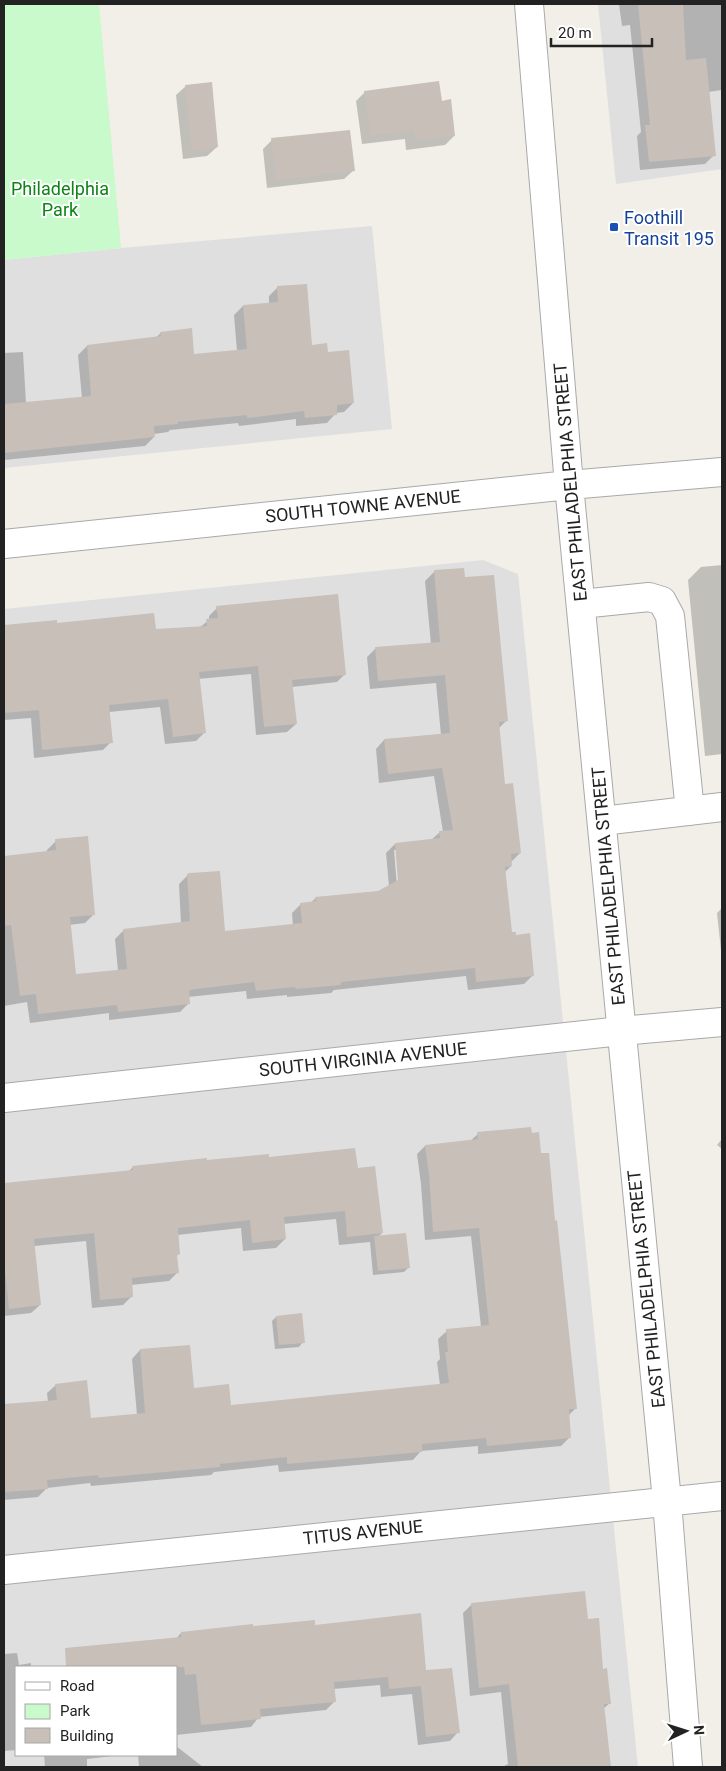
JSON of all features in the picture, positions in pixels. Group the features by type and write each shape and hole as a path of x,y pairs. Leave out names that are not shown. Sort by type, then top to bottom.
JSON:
{"street":[{"name":"EAST PHILADELPHIA STREET","path":"529,4 569,485 667,1501 688,1767"},
{"name":"SOUTH TOWNE AVENUE","path":"4,544 569,485 722,472"},
{"path":"581,604 649,597 662,601 670,616 690,811"},
{"path":"602,821 722,807"},
{"name":"SOUTH VIRGINIA AVENUE","path":"4,1098 622,1031 722,1022"},
{"name":"TITUS AVENUE","path":"4,1570 722,1496"}],"shaded area":[{"path":"598,4 722,4 722,169 616,184"},
{"path":"372,226 392,429 4,468 4,260"},
{"path":"483,560 518,574 638,1767 4,1767 4,609"}],"green space":[{"name":"Philadelphia Park","path":"4,4 99,4 121,248 4,260"}],"building":[{"path":"638,4 683,4 686,60 706,58 716,156 649,162 645,125 650,125"},
{"path":"439,81 442,101 451,99 455,136 415,141 414,131 371,136 364,91"},
{"path":"212,82 218,147 192,151 185,85"},
{"path":"350,130 355,171 276,180 271,138"},
{"path":"307,284 312,345 327,343 328,352 349,350 354,403 337,405 337,415 305,418 304,411 247,418 247,415 178,422 178,424 154,426 155,437 4,453 4,404 91,396 87,345 161,336 160,332 192,328 194,354 247,349 243,305 278,302 277,286"},
{"path":"464,568 465,577 494,575 508,721 499,722 505,784 513,783 521,853 511,854 512,866 505,867 512,932 516,932 516,935 530,933 534,976 476,982 475,968 341,982 341,985 296,989 295,987 256,991 254,982 189,990 190,1004 118,1012 117,1005 38,1014 36,994 20,996 11,925 4,926 4,856 56,850 55,839 88,836 95,915 70,917 76,974 127,969 123,929 190,921 187,874 220,871 225,931 302,923 300,903 316,901 315,897 378,891 398,880 395,843 440,838 439,831 453,830 442,768 388,774 384,739 450,733 445,675 378,681 375,647 440,642 434,570"},
{"path":"338,594 346,675 292,680 297,724 264,727 258,666 199,672 206,733 173,737 168,699 109,705 113,743 42,750 39,710 4,713 4,625 57,620 57,623 154,613 156,629 207,626 206,619 218,618 216,606"},
{"path":"531,1127 532,1133 539,1132 541,1153 549,1153 577,1409 569,1409 571,1438 487,1446 486,1438 422,1444 422,1452 287,1464 287,1457 220,1464 220,1467 99,1478 98,1475 47,1480 48,1489 4,1492 4,1404 57,1400 55,1384 87,1380 91,1418 145,1413 140,1349 190,1345 194,1388 229,1384 231,1405 449,1383 445,1352 448,1352 446,1329 489,1325 479,1228 433,1232 425,1145 478,1139 477,1132"},
{"path":"355,1148 358,1168 375,1166 383,1233 347,1237 345,1211 284,1217 286,1239 252,1243 250,1220 178,1228 180,1254 177,1255 179,1273 132,1278 133,1297 100,1300 94,1233 34,1239 41,1305 9,1309 4,1261 4,1183 133,1170 132,1166 207,1158 207,1160 269,1154 269,1157"},
{"path":"406,1233 410,1268 378,1271 374,1236"},
{"path":"302,1313 305,1343 279,1345 276,1316"},
{"path":"585,1591 588,1619 599,1618 603,1669 607,1668 611,1704 604,1704 611,1767 518,1767 509,1684 479,1688 471,1603"},
{"path":"421,1613 426,1670 452,1668 460,1733 426,1737 421,1686 389,1689 388,1677 334,1682 336,1702 260,1709 261,1719 201,1725 196,1674 185,1675 184,1667 66,1666 65,1648 181,1637 181,1632 253,1624 253,1626 315,1620 315,1625"}],"place":[{"name":"Foothill Transit 195","path":"614,227"}]}
